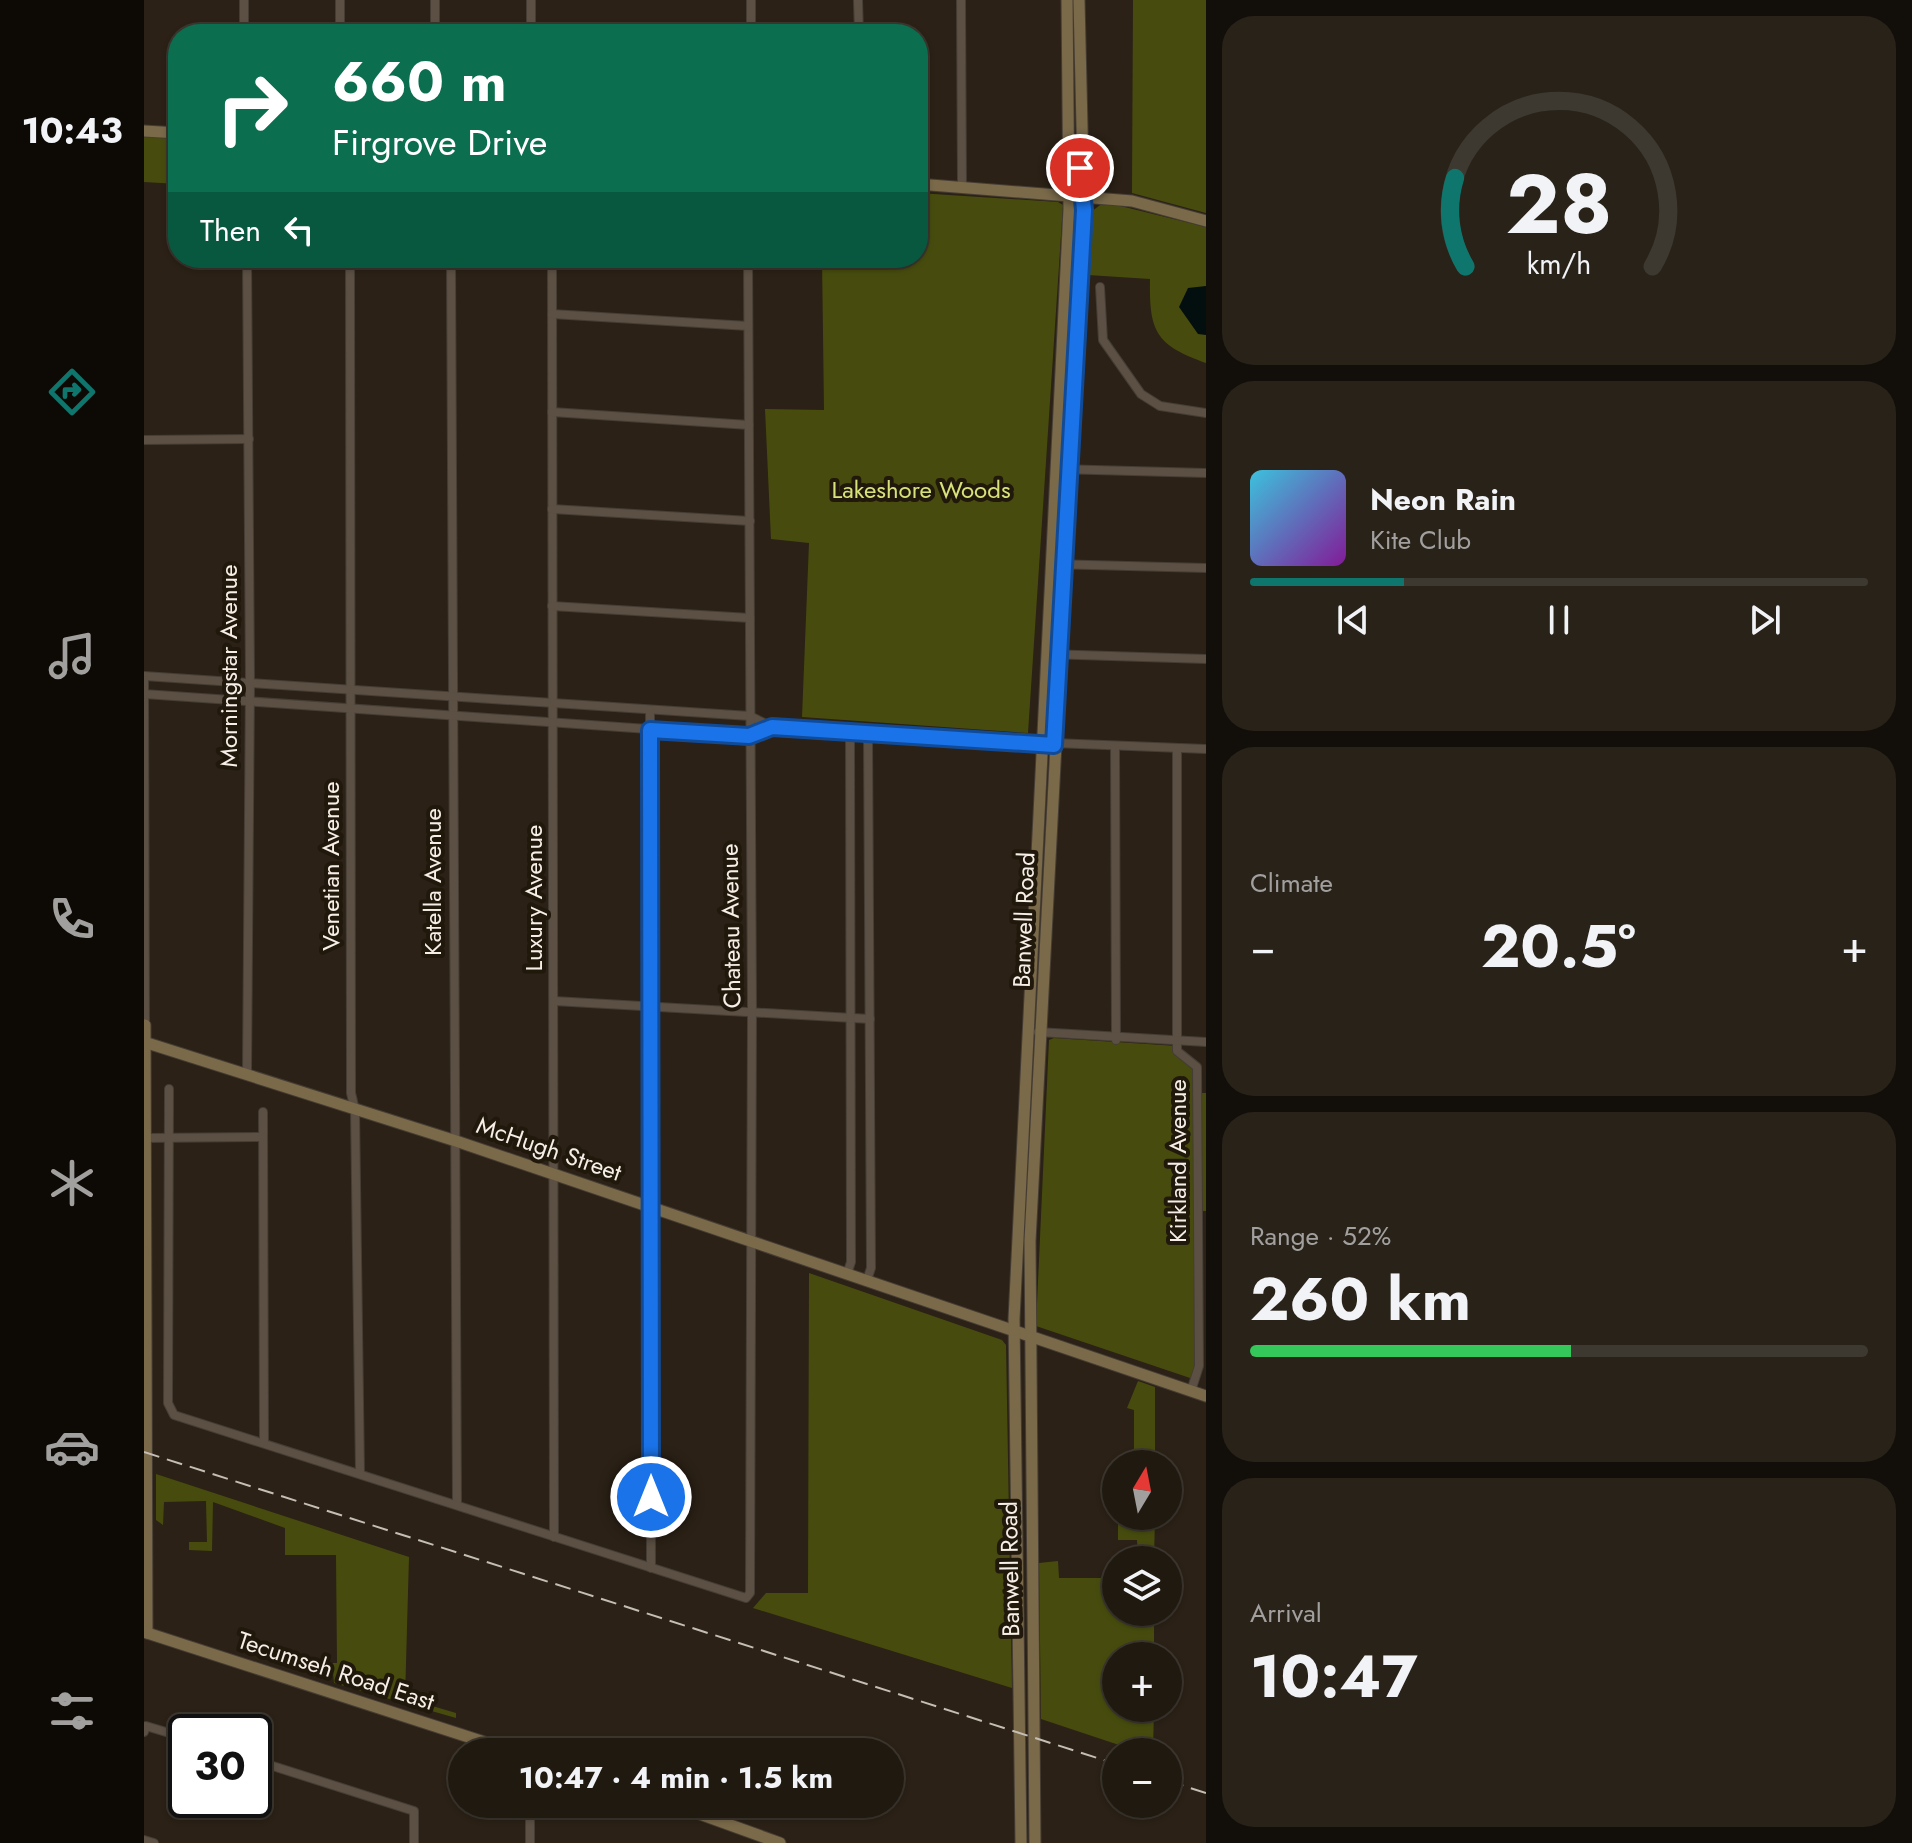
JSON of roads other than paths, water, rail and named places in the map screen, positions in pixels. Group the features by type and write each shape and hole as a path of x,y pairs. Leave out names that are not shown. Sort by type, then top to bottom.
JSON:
{"main road":[{"name":"Banwell Road","path":"1035,1843 1028,1335 1035,1032 1048,745 1047,654 1051,564 1064,470 1083,195 1067,0"},
{"name":"Banwell Road","path":"1048,745 1060,655 1065,564 1069,194 1073,58 1079,0"},
{"path":"144,131 168,132"},
{"path":"928,185 1132,201 1206,221"},
{"path":"145,1025 146,1633"},
{"name":"Banwell Road","path":"1021,1843 1014,1330 1035,1032"},
{"name":"McHugh Street","path":"144,1042 456,1141 1206,1396"},
{"name":"Tecumseh Road East","path":"146,1633 472,1738"},
{"path":"711,1818 780,1843"}],"street":[{"path":"244,0 244,24"},
{"path":"340,0 340,24"},
{"path":"435,0 435,24"},
{"path":"531,0 531,24"},
{"path":"751,0 751,24"},
{"path":"858,0 859,24"},
{"path":"961,0 962,187"},
{"name":"Morningstar Avenue","path":"247,268 250,702 247,1074"},
{"name":"Venetian Avenue","path":"350,268 351,1093 355,1110 360,1473"},
{"name":"Katella Avenue","path":"451,268 454,716 452,1119 456,1141 457,1505"},
{"name":"Luxury Avenue","path":"552,268 554,1537"},
{"name":"Chateau Avenue","path":"651,1568 746,1598 750,1593 752,1012 748,268"},
{"path":"1100,287 1103,340 1141,394 1160,406 1206,413"},
{"path":"552,314 748,326"},
{"path":"552,412 749,425"},
{"path":"144,440 249,439"},
{"path":"1064,470 1206,473"},
{"path":"552,509 750,521"},
{"path":"1051,564 1206,568"},
{"path":"552,606 750,618"},
{"path":"1047,654 1206,659"},
{"path":"145,1025 144,678 250,682 750,716 772,727 868,735 1115,748 1206,749"},
{"path":"144,694 749,736 772,727"},
{"path":"169,1089 168,1403 174,1415 651,1568 650,710"},
{"path":"847,1274 851,1262 850,733"},
{"path":"867,1280 871,1268 868,735"},
{"path":"1115,748 1116,1040"},
{"path":"1177,748 1177,1042"},
{"path":"849,877 868,878"},
{"path":"554,1001 870,1019"},
{"path":"1035,1032 1116,1040 1206,1042"},
{"name":"Kirkland Avenue","path":"1177,1042 1177,1051 1197,1067 1199,1366 1191,1391"},
{"path":"263,1112 264,1442"},
{"path":"146,1138 263,1137"},
{"path":"851,1146 869,1146"},
{"path":"144,1732 146,1726 168,1733"},
{"path":"272,1766 414,1811 414,1843"},
{"path":"530,1818 530,1843"},
{"path":"144,1840 154,1843"}],"railway":[{"path":"144,1452 1102,1760"},
{"path":"1182,1785 1206,1793"}],"park label":[{"name":"Lakeshore Woods","path":"921,490"}]}
